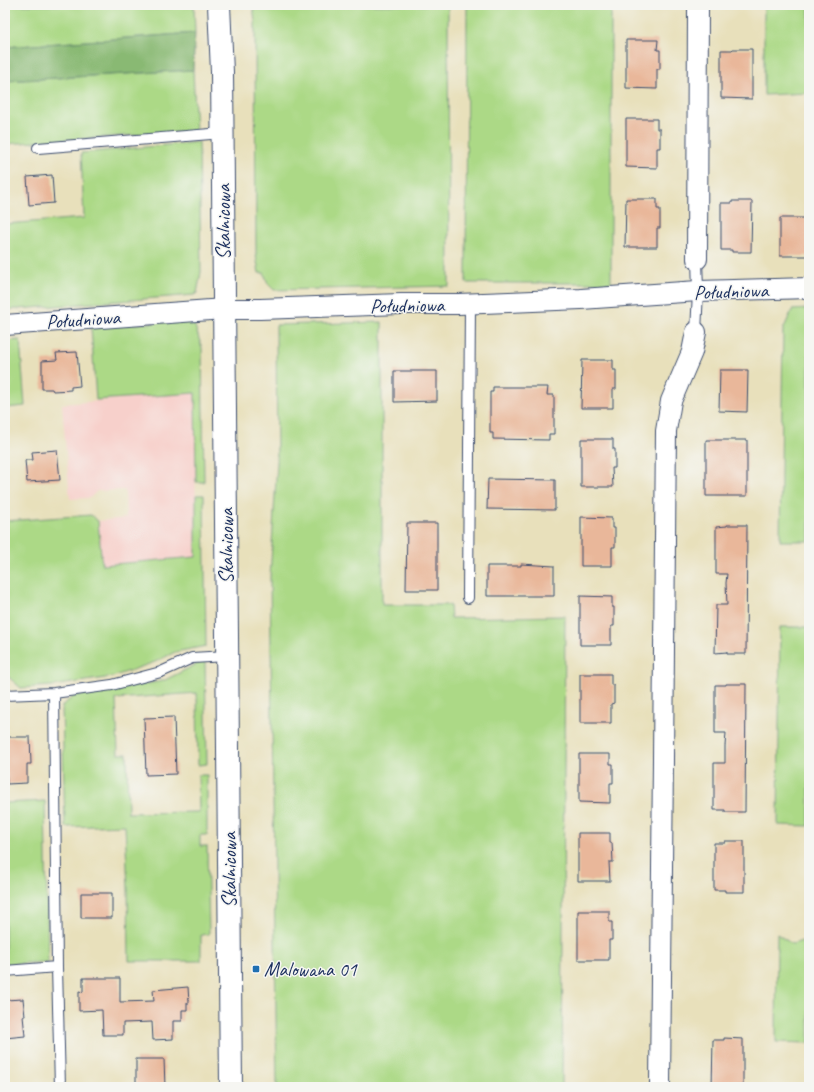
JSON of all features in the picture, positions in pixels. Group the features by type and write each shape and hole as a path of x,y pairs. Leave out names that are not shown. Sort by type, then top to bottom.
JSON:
{"street":[{"name":"Skalnicowa","path":"219,5 223,133 231,1087"},
{"path":"697,259 698,5"},
{"name":"Południowa","path":"5,325 224,309 470,303 809,288"},
{"path":"660,1087 666,431 671,401 692,352 696,332"}],"lane":[{"path":"38,148 223,133"},
{"path":"696,332 698,292 697,259"},
{"path":"468,598 470,303"},
{"path":"5,695 54,693 112,685 161,672 192,658 227,656"},
{"path":"54,693 60,1087"},
{"path":"5,971 57,967"}],"shaded area":[{"path":"195,393 196,557 101,565 98,521 126,518 125,490 97,491 90,498 70,499 62,404"}],"green space":[{"path":"5,5 194,5 195,33 5,47"},
{"path":"253,5 448,5 449,286 274,290 268,284 264,273 259,273 256,255 255,22"},
{"path":"467,5 611,5 611,283 466,283"},
{"path":"764,5 809,5 809,93 764,95"},
{"path":"195,33 193,70 5,81 5,47"},
{"path":"193,70 196,131 5,144 5,81"},
{"path":"199,142 201,272 197,293 194,295 5,310 5,224 84,218 81,153"},
{"path":"809,309 809,541 780,541 783,330 792,310"},
{"path":"193,320 202,348 204,482 196,482 195,393 96,400 91,327"},
{"path":"382,322 382,605 450,605 451,618 565,616 562,1087 277,1087 270,578 277,462 276,325"},
{"path":"20,340 25,406 5,408 5,341"},
{"path":"196,495 204,495 206,646 175,652 155,662 112,677 52,686 21,688 5,674 5,572 7,571 5,521 91,515 98,521 102,565 196,557"},
{"path":"780,627 809,627 809,826 778,825"},
{"path":"205,661 207,764 198,765 197,693 116,699 118,754 127,754 128,813 199,812 198,775 207,775 207,835 200,835 200,846 207,846 209,934 201,935 201,961 129,961 125,825 65,827 62,706 74,696 163,681"},
{"path":"45,801 48,962 5,964 5,803"},
{"path":"777,934 792,944 809,939 809,1043 776,1042"}],"building":[{"path":"626,40 658,40 657,50 660,50 660,69 657,69 657,89 626,88"},
{"path":"752,49 752,99 721,98 721,50"},
{"path":"626,119 657,119 657,129 660,129 660,148 657,148 657,168 626,167"},
{"path":"52,175 54,203 29,205 27,177"},
{"path":"626,199 657,199 657,209 660,209 660,228 657,228 657,247 625,247"},
{"path":"732,201 752,201 751,252 732,252 732,250 721,250 721,203 732,203"},
{"path":"780,218 809,218 809,256 780,256"},
{"path":"77,352 80,386 71,387 71,390 53,391 52,389 42,389 42,361 57,360 56,353"},
{"path":"582,360 613,360 613,370 616,370 616,389 613,389 613,408 581,408"},
{"path":"720,370 748,370 747,412 719,411"},
{"path":"394,371 437,371 437,401 394,402"},
{"path":"493,387 548,387 547,395 554,395 554,434 549,434 549,440 493,439 493,433 490,433 490,392 493,392"},
{"path":"581,439 613,439 613,449 615,449 615,468 612,468 613,487 581,487"},
{"path":"706,440 747,440 747,496 706,496"},
{"path":"57,450 60,480 27,482 25,460 33,460 32,452"},
{"path":"488,479 555,480 555,510 487,509"},
{"path":"581,517 612,518 612,528 615,528 615,547 612,547 612,566 581,566"},
{"path":"407,523 437,523 437,590 406,590"},
{"path":"727,525 747,525 746,654 727,654 727,652 715,653 716,605 727,605 727,574 716,574 716,527"},
{"path":"521,564 554,566 554,596 487,596 487,566 521,566"},
{"path":"580,596 612,597 612,607 614,607 614,626 611,626 611,645 580,645"},
{"path":"580,674 611,674 611,685 614,685 614,703 611,704 611,723 580,723"},
{"path":"746,684 745,812 725,812 725,810 714,810 714,763 725,763 726,733 715,733 715,685"},
{"path":"174,717 176,774 146,775 144,718"},
{"path":"5,737 30,737 31,764 27,764 27,783 7,784"},
{"path":"579,754 610,754 610,764 613,764 613,783 610,783 610,803 579,802"},
{"path":"578,833 610,833 613,862 609,862 610,881 578,881"},
{"path":"725,841 744,841 744,892 725,892 725,890 714,890 714,843 725,843"},
{"path":"81,893 112,893 112,918 81,918"},
{"path":"578,911 609,911 609,922 612,922 612,940 609,940 609,960 578,960"},
{"path":"83,978 120,978 120,1002 154,1001 153,990 188,987 189,1003 187,1003 187,1010 182,1010 182,1021 173,1021 173,1039 153,1040 152,1022 123,1023 123,1035 103,1035 102,1010 79,1011 79,991 83,992"},
{"path":"23,999 25,1036 5,1038 5,1000"},
{"path":"724,1038 743,1039 743,1087 712,1087 713,1040 724,1040"},
{"path":"136,1059 164,1059 165,1087 136,1087"}],"place":[{"name":"Malowana 01","path":"256,969"}]}
